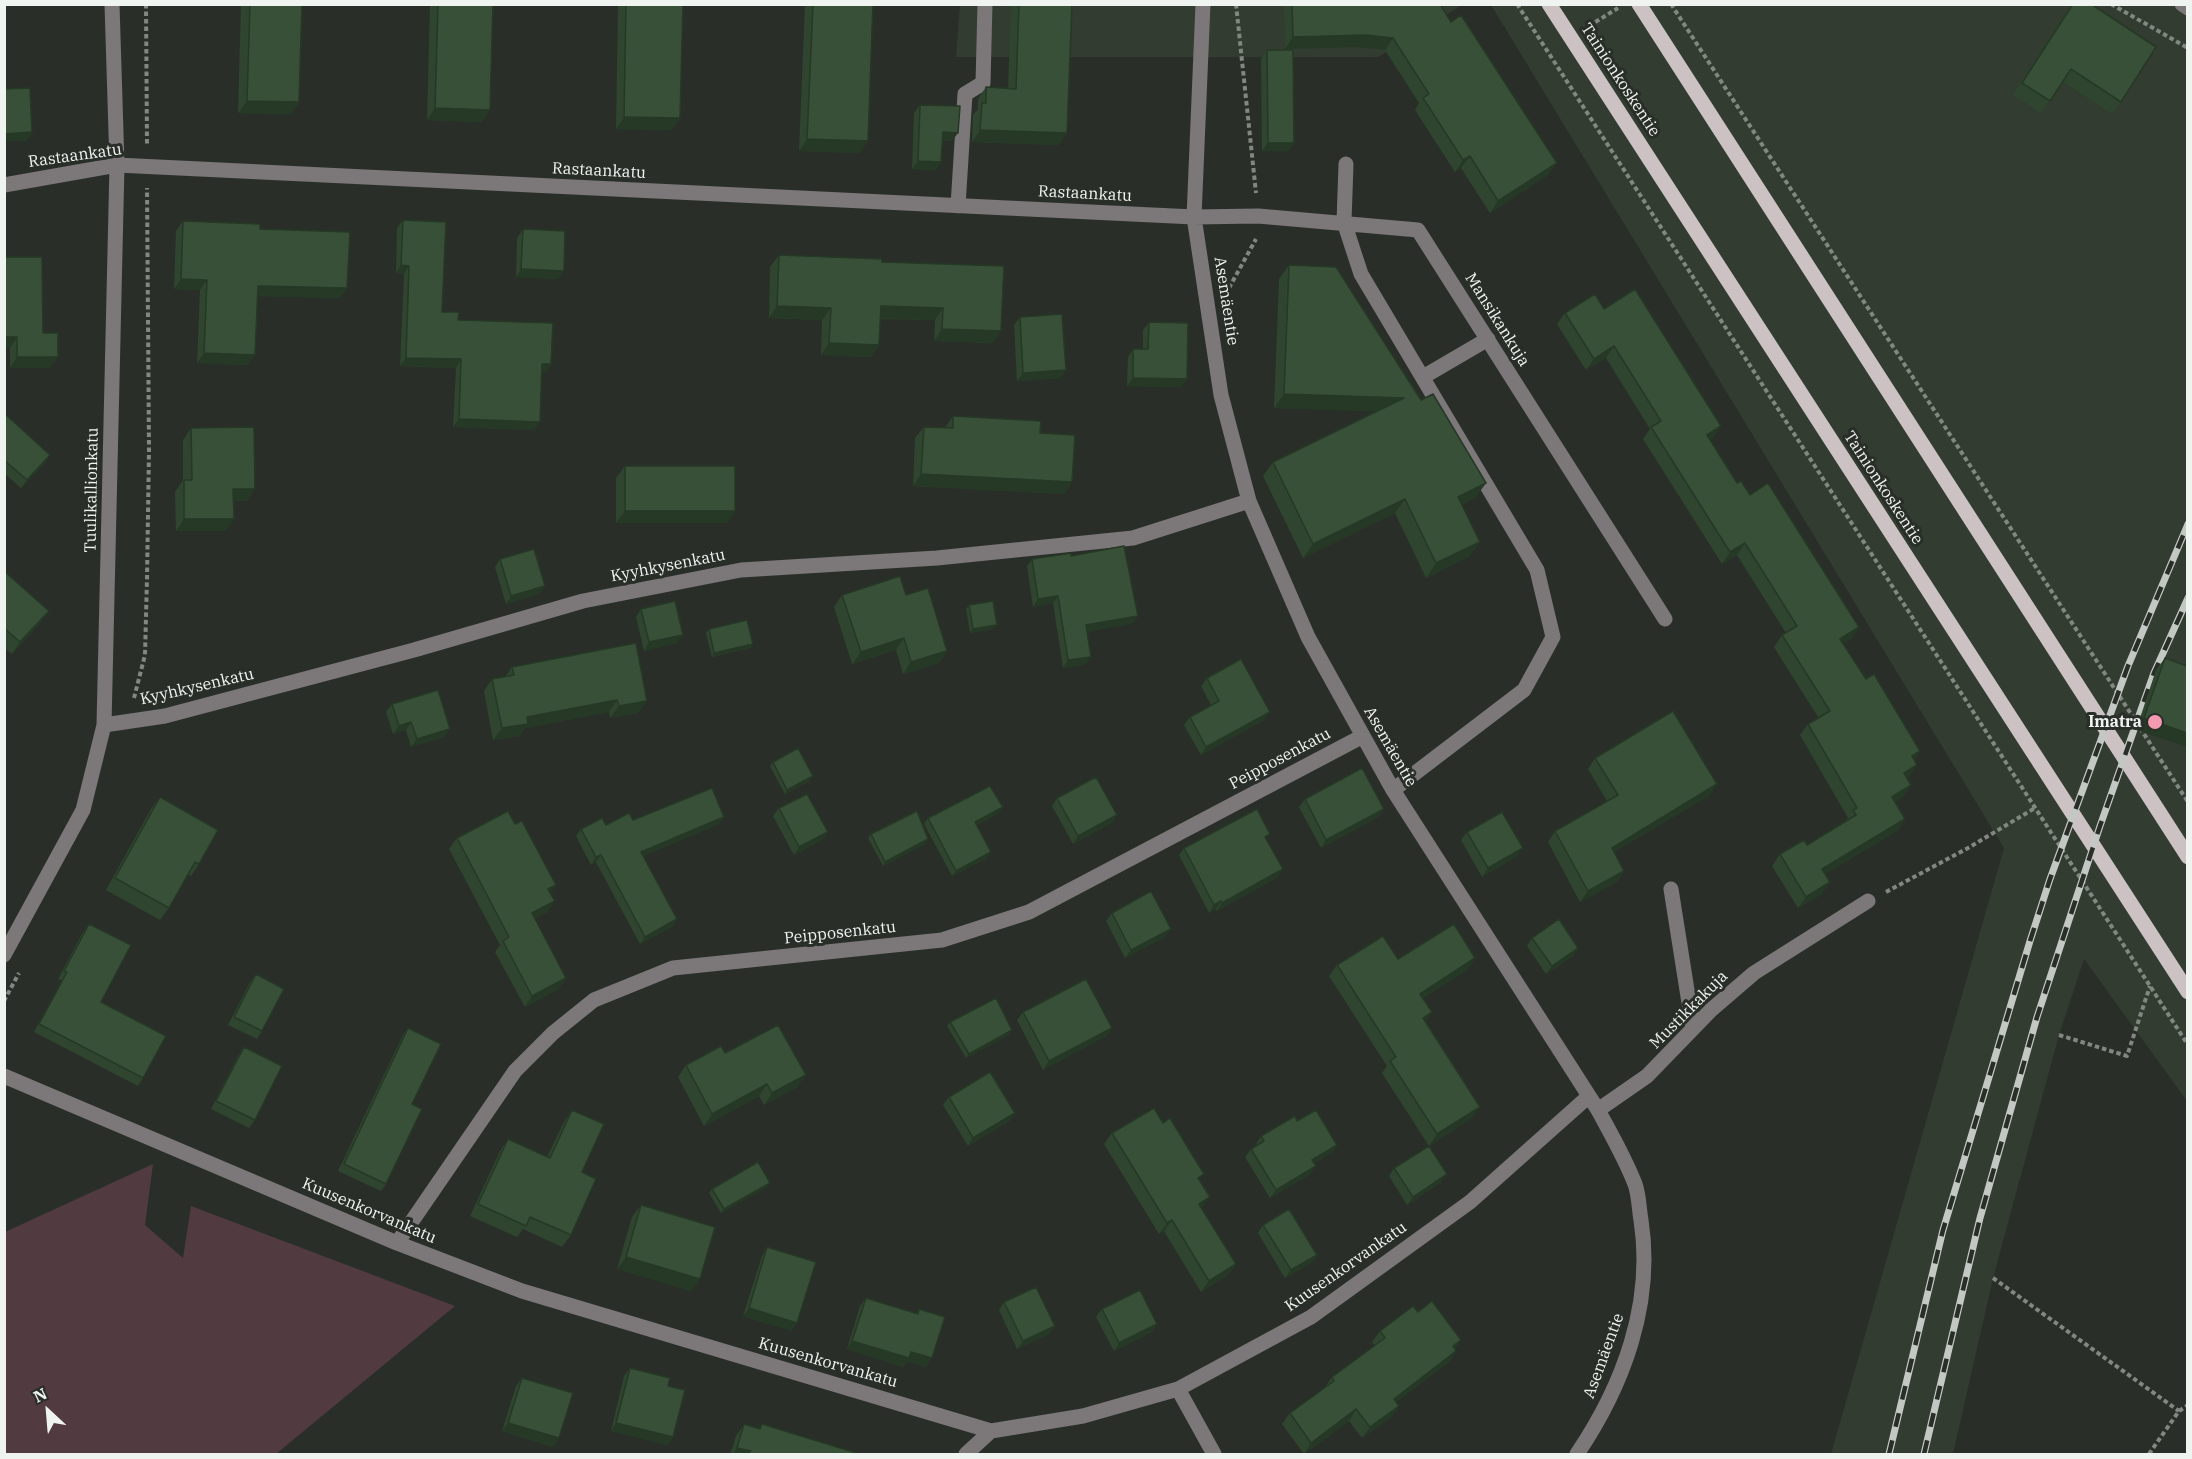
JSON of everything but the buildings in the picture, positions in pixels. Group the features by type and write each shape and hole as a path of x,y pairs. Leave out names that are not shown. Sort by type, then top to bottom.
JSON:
{"main road":[{"name":"Tainionkoskentie","path":"1549,4 2187,992"},
{"path":"1639,4 2187,857"}],"street":[{"name":"Tuulikallionkatu","path":"4,955 83,810 104,724 117,165 112,4"},
{"path":"958,206 965,94 983,82 985,4"},
{"name":"Asemäentie","path":"1203,4 1194,217 1212,323 1221,395 1249,501 1308,637 1363,736 1394,790 1598,1110 1636,1186 1644,1239 1644,1282 1637,1325 1618,1380 1593,1431 1577,1455"},
{"path":"2182,4 2187,8"},
{"path":"1346,164 1344,222 1361,274 1537,570 1553,637 1524,690 1394,790"},
{"name":"Rastaankatu","path":"4,184 117,165 1194,217"},
{"name":"Mansikankuja","path":"1194,217 1258,216 1419,230 1665,619"},
{"path":"1423,377 1488,339"},
{"name":"Kyyhkysenkatu","path":"104,724 165,716 584,602 741,570 937,558 1133,538 1249,501"},
{"name":"Peipposenkatu","path":"397,1243 515,1071 553,1033 594,1000 673,968 942,940 1029,912 1363,736"},
{"path":"1671,889 1693,1028"},
{"name":"Mustikkakuja","path":"1598,1110 1647,1076 1711,1010 1754,973 1868,901"},
{"name":"Kuusenkorvankatu","path":"4,1076 397,1243 522,1291 991,1431 1083,1416 1178,1389 1311,1317 1470,1202 1589,1096"},
{"path":"1178,1389 1214,1455"},
{"path":"966,1455 991,1431"}],"path":[{"path":"128,721 145,655 149,450 146,297 146,4"},
{"path":"1212,323 1259,232 1236,4"},
{"path":"1517,4 2187,1045"},
{"path":"1671,4 2187,802"},
{"path":"2111,4 2187,48"},
{"path":"1868,901 1968,848 2035,808"},
{"path":"2059,1035 2127,1056 2150,986"},
{"path":"1993,1278 2180,1411"},
{"path":"2149,1455 2180,1411 2187,1405"}],"shaded area":[{"path":"960,5 1462,5 1378,57 956,57"},
{"path":"1491,5 2187,5 2187,1101 2084,959 2059,1035 1993,1278 1953,1454 1831,1454 2004,848"},
{"path":"153,1164 145,1225 183,1258 191,1206 455,1306 276,1454 5,1454 5,1232"}],"railway":[{"path":"1889,1454 1943,1230 2030,941 2050,879 2128,666 2188,524"},
{"path":"1924,1454 1980,1218 2037,1017 2100,826 2154,673 2188,598"}],"place":[{"name":"Imatra","path":"2155,722"}]}
